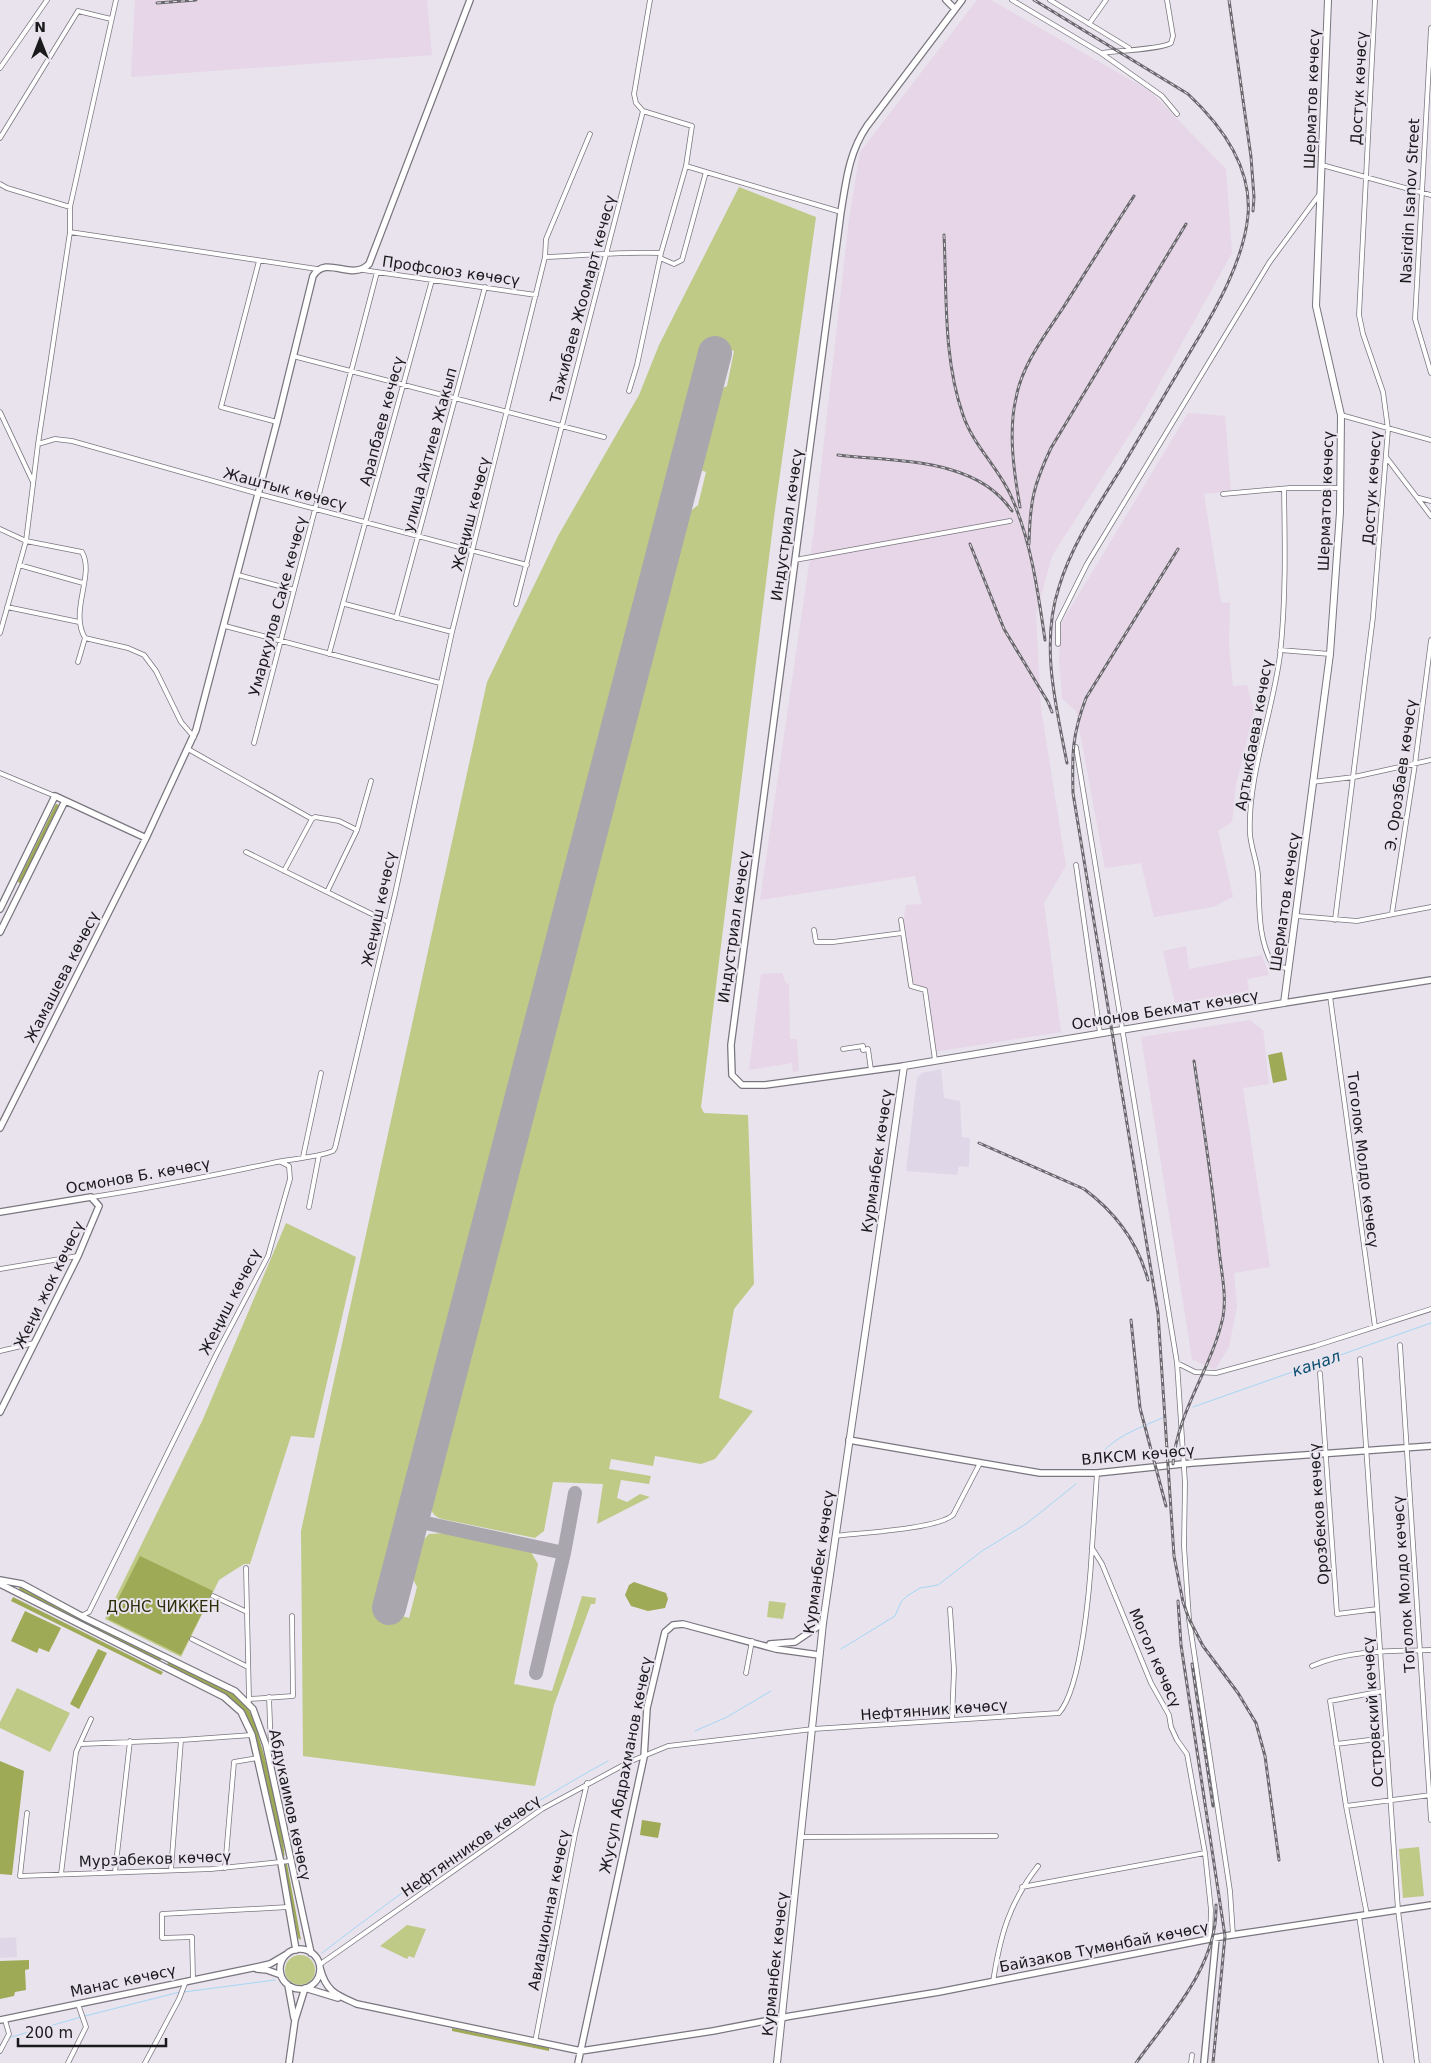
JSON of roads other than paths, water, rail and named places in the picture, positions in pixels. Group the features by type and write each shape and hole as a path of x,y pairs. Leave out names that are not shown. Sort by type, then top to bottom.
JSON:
{"main road":[{"path":"317,269 324,266 363,270 373,256 470,0"},
{"path":"946,0 955,9"},
{"name":"Индустриал көчөсү","path":"871,1070 765,1085 742,1084 732,1075 731,1045 841,212 850,159 856,142 962,0"},
{"name":"Шерматов көчөсү","path":"1284,1003 1297,916 1312,782 1330,654 1340,488 1341,415 1316,306 1328,0"},
{"name":"Жамашева көчөсү","path":"0,1128 146,838 194,737 278,422 313,276 317,269"},
{"path":"0,909 55,796 146,838"},
{"path":"0,932 65,801"},
{"name":"Осмонов Бекмат көчөсү","path":"904,1066 1431,980"},
{"path":"871,1070 904,1066"},
{"name":"Курманбек көчөсү","path":"777,2063 802,1837 822,1623 904,1066"},
{"name":"Осмонов Б. көчөсү","path":"0,1212 91,1197"},
{"name":"Жеңи жок көчөсү","path":"0,1412 78,1256 98,1211 96,1201 91,1197"},
{"name":"ВЛКСМ көчөсү","path":"849,1440 1040,1473 1097,1473 1326,1452 1431,1446"},
{"name":"Абдукаимов көчөсү","path":"0,1580 22,1584 81,1616 235,1691 249,1701 266,1745 311,1953"},
{"name":"Абдукаимов көчөсү","path":"0,1584 162,1665 233,1704 246,1720 258,1758 296,1950"},
{"path":"763,1644 795,1642 805,1637 822,1623"},
{"name":"Жусуп Абдрахманов көчөсү","path":"578,2063 644,1757 647,1708 665,1632 668,1627 678,1624 752,1641 776,1649 819,1655"},
{"path":"162,1665 166,1656"},
{"name":"Байзаков Түмөнбай көчөсү","path":"357,2004 581,2051 713,2031 993,1982 1213,1938 1431,1905"},
{"path":"1204,2063 1213,1938"},
{"path":"296,1950 311,1953 319,1967 323,1981 336,1995 357,2004 305,1988 293,1988 288,1985 281,1975 280,1966 287,1954 296,1950"},
{"name":"Манас көчөсү","path":"2,2020 186,1980 270,1964 287,1954"},
{"path":"289,2063 294,2020 305,1988 316,1980 319,1967"},
{"path":"252,1968 267,1970 281,1975"},
{"path":"288,1985 294,2020"}],"street":[{"path":"0,68 47,0"},
{"path":"0,633 26,541 38,444 70,232 70,207 110,19 116,0"},
{"path":"629,391 637,365 661,252 686,166 692,126 642,111 636,104 634,94 650,0"},
{"path":"1012,0 1101,53 1162,96 1177,114"},
{"path":"1050,0 1130,49"},
{"path":"1089,24 1106,0"},
{"path":"1101,53 1166,47 1171,44 1173,36 1167,0"},
{"name":"Достук көчөсү","path":"1335,920 1354,778 1372,617 1388,429 1383,392 1363,334 1359,315 1375,0"},
{"path":"0,138 78,11 110,19"},
{"name":"Nasirdin Isanov Street","path":"1431,28 1415,319 1431,373"},
{"name":"Тажибаев Жоомарт көчөсү","path":"516,604 597,294 605,254 642,111"},
{"name":"Жеңиш көчөсү","path":"319,1155 333,1151 337,1142 388,922 440,683 508,412 545,257 546,239 590,134"},
{"path":"1322,165 1431,195"},
{"path":"686,166 841,212"},
{"path":"660,258 674,264 682,260 706,172"},
{"path":"0,184 7,188 70,207"},
{"path":"1058,644 1058,622 1087,564 1269,263 1321,193"},
{"path":"70,232 317,269"},
{"path":"545,257 595,256 634,251 661,252"},
{"path":"259,261 222,407 278,422"},
{"name":"Профсоюз көчөсү","path":"363,270 536,294"},
{"name":"Умаркулов Саке көчөсү","path":"254,743 377,272"},
{"name":"Арапбаев көчөсү","path":"329,654 345,604 432,280"},
{"name":"улица Айтиев Жакып","path":"396,618 485,287"},
{"path":"294,356 604,437"},
{"path":"0,412 33,484"},
{"path":"1341,415 1431,440"},
{"name":"Жаштык көчөсү","path":"38,444 55,438 72,441 314,509 527,565"},
{"path":"1386,457 1431,516"},
{"path":"1223,494 1284,489 1340,488"},
{"name":"Артыкбаева көчөсү","path":"1284,489 1286,572 1280,650 1252,797 1250,835 1258,873 1258,912 1266,953 1272,964 1289,969"},
{"path":"1419,498 1431,501"},
{"path":"795,560 1010,521"},
{"path":"0,529 26,541 82,552 85,558 84,582 79,622 85,638 78,662"},
{"path":"19,565 84,582"},
{"path":"238,575 294,590"},
{"path":"345,604 452,632"},
{"path":"8,606 79,622"},
{"path":"0,609 6,612"},
{"path":"225,626 440,683"},
{"path":"85,638 128,648 144,655 156,671 182,722 194,737"},
{"name":"Э. Орозбаев көчөсү","path":"1392,913 1415,764 1431,640"},
{"path":"1280,650 1330,654"},
{"path":"1076,747 1124,1029 1177,1363 1183,1464 1184,1546 1189,1619 1230,1891 1232,1935"},
{"path":"188,750 312,819"},
{"path":"1312,782 1354,778 1431,760"},
{"path":"0,773 55,796"},
{"path":"327,892 357,830 371,781"},
{"path":"284,870 312,819 315,817 339,821 357,830"},
{"path":"246,852 388,922"},
{"path":"1076,865 1100,1033"},
{"path":"12,883 22,888"},
{"path":"1297,916 1357,921 1431,907"},
{"path":"901,920 911,986 925,990 934,1060"},
{"path":"814,930 816,942 834,942 902,933"},
{"name":"Тоголок Молдо көчөсү","path":"1330,996 1375,1327"},
{"path":"843,1049 862,1046 863,1050 868,1049 871,1070"},
{"path":"302,1157 322,1073"},
{"path":"279,1162 319,1155 309,1207"},
{"name":"Жеңиш көчөсү","path":"89,1612 217,1353 268,1256 290,1179 289,1166 279,1162"},
{"name":"Осмонов Б. көчөсү","path":"91,1197 184,1183 279,1162"},
{"path":"0,1269 78,1256"},
{"path":"1177,1363 1195,1372 1216,1373 1315,1346 1431,1309"},
{"path":"0,1351 34,1343"},
{"name":"Тоголок Молдо көчөсү","path":"1400,1345 1431,1820"},
{"name":"Островский көчөсү","path":"1360,1359 1398,1910 1417,2063"},
{"name":"Орозбеков көчөсү","path":"1320,1373 1336,1614 1377,1609"},
{"path":"835,1536 927,1524 948,1519 953,1515 980,1463"},
{"path":"1092,1548 1097,1473"},
{"name":"Нефтянник көчөсү","path":"644,1757 668,1746 813,1729 952,1718 1059,1713 1063,1708 1076,1665 1085,1614 1092,1548"},
{"name":"Могол көчөсү","path":"1092,1548 1102,1564 1151,1683 1169,1715 1171,1727 1187,1754 1205,1853 1213,1938"},
{"path":"246,1568 249,1701 269,1697 293,1696 292,1616"},
{"path":"213,1596 247,1612"},
{"path":"950,1609 954,1670 952,1718"},
{"path":"81,1616 89,1612 93,1622"},
{"path":"192,1639 248,1668"},
{"path":"746,1673 752,1641"},
{"path":"1312,1666 1330,1658 1380,1652 1431,1650"},
{"path":"1367,1915 1346,1806 1330,1700 1383,1691"},
{"path":"269,1697 271,1749"},
{"path":"61,1874 77,1746 81,1744 92,1719"},
{"path":"81,1744 252,1735"},
{"path":"1336,1744 1386,1738"},
{"path":"171,1870 181,1740"},
{"path":"115,1872 130,1741"},
{"name":"Нефтянников көчөсү","path":"319,1967 501,1836 587,1783 644,1757"},
{"path":"225,1868 234,1762 258,1758"},
{"name":"Авиационная көчөсү","path":"535,2042 575,1834 587,1783"},
{"path":"1346,1806 1430,1795"},
{"name":"Мурзабеков көчөсү","path":"27,1813 20,1876 225,1868 290,1861"},
{"path":"802,1837 996,1836"},
{"path":"1022,1887 1205,1853"},
{"path":"993,1982 998,1950 1009,1912 1022,1887 1038,1866"},
{"path":"194,1979 192,1937 162,1938 162,1914 288,1907"},
{"path":"1359,1916 1381,2063"},
{"path":"145,2063 179,1999 186,1980"},
{"path":"68,2063 86,2027 86,2020 78,2004"},
{"path":"0,2051 8,2034 2,2020"},
{"path":"1191,2063 1192,2055"}],"waterway":[{"name":"канал","path":"1193,1407 1431,1323"},
{"path":"1094,1464 1100,1455 1115,1441 1162,1418"},
{"path":"841,1649 895,1616 901,1602 907,1596 920,1588 938,1585 982,1551 1026,1524 1076,1484"},
{"path":"695,1731 727,1717 771,1691"},
{"path":"322,1953 461,1851 534,1804 608,1761"},
{"path":"184,1992 275,1980"},
{"path":"85,2016 180,1992"},
{"path":"8,2038 81,2017"}],"railway":[{"path":"157,3 196,0"},
{"path":"1034,0 1188,94 1212,119 1232,148 1245,180 1248,197 1248,215 1245,232 1228,284 1202,332 1086,526 1064,571 1053,609 1050,653 1055,697 1067,763"},
{"path":"1229,0 1251,157 1254,197 1253,211"},
{"path":"1020,507 1014,467 1012,425 1016,398 1023,374 1042,340 1134,196"},
{"path":"1029,544 1030,517 1036,484 1051,448 1186,224"},
{"path":"944,235 947,326 952,371 957,393 967,426 1006,485 1018,513 1033,566 1045,640"},
{"path":"838,455 933,465 956,471 978,480 997,493 1012,511"},
{"path":"970,544 1004,629 1048,702 1052,712"},
{"path":"1178,549 1086,698 1075,734 1073,793 1158,1313 1174,1556 1183,1602 1189,1619 1203,1646 1238,1693 1256,1723 1265,1756 1279,1860"},
{"path":"1173,1464 1181,1426 1218,1336 1224,1309 1214,1202 1194,1061"},
{"path":"979,1143 1084,1189 1106,1208 1124,1229 1138,1253 1148,1280"},
{"path":"1131,1320 1140,1408 1166,1506"},
{"path":"1178,1601 1181,1645 1225,1936 1213,2063"},
{"path":"1192,1664 1213,1806"},
{"path":"1136,2063 1176,2009 1200,1970 1209,1949 1216,1905"}],"park label":[{"name":"ДОНС ЧИККЕН","path":"163,1607"}]}
